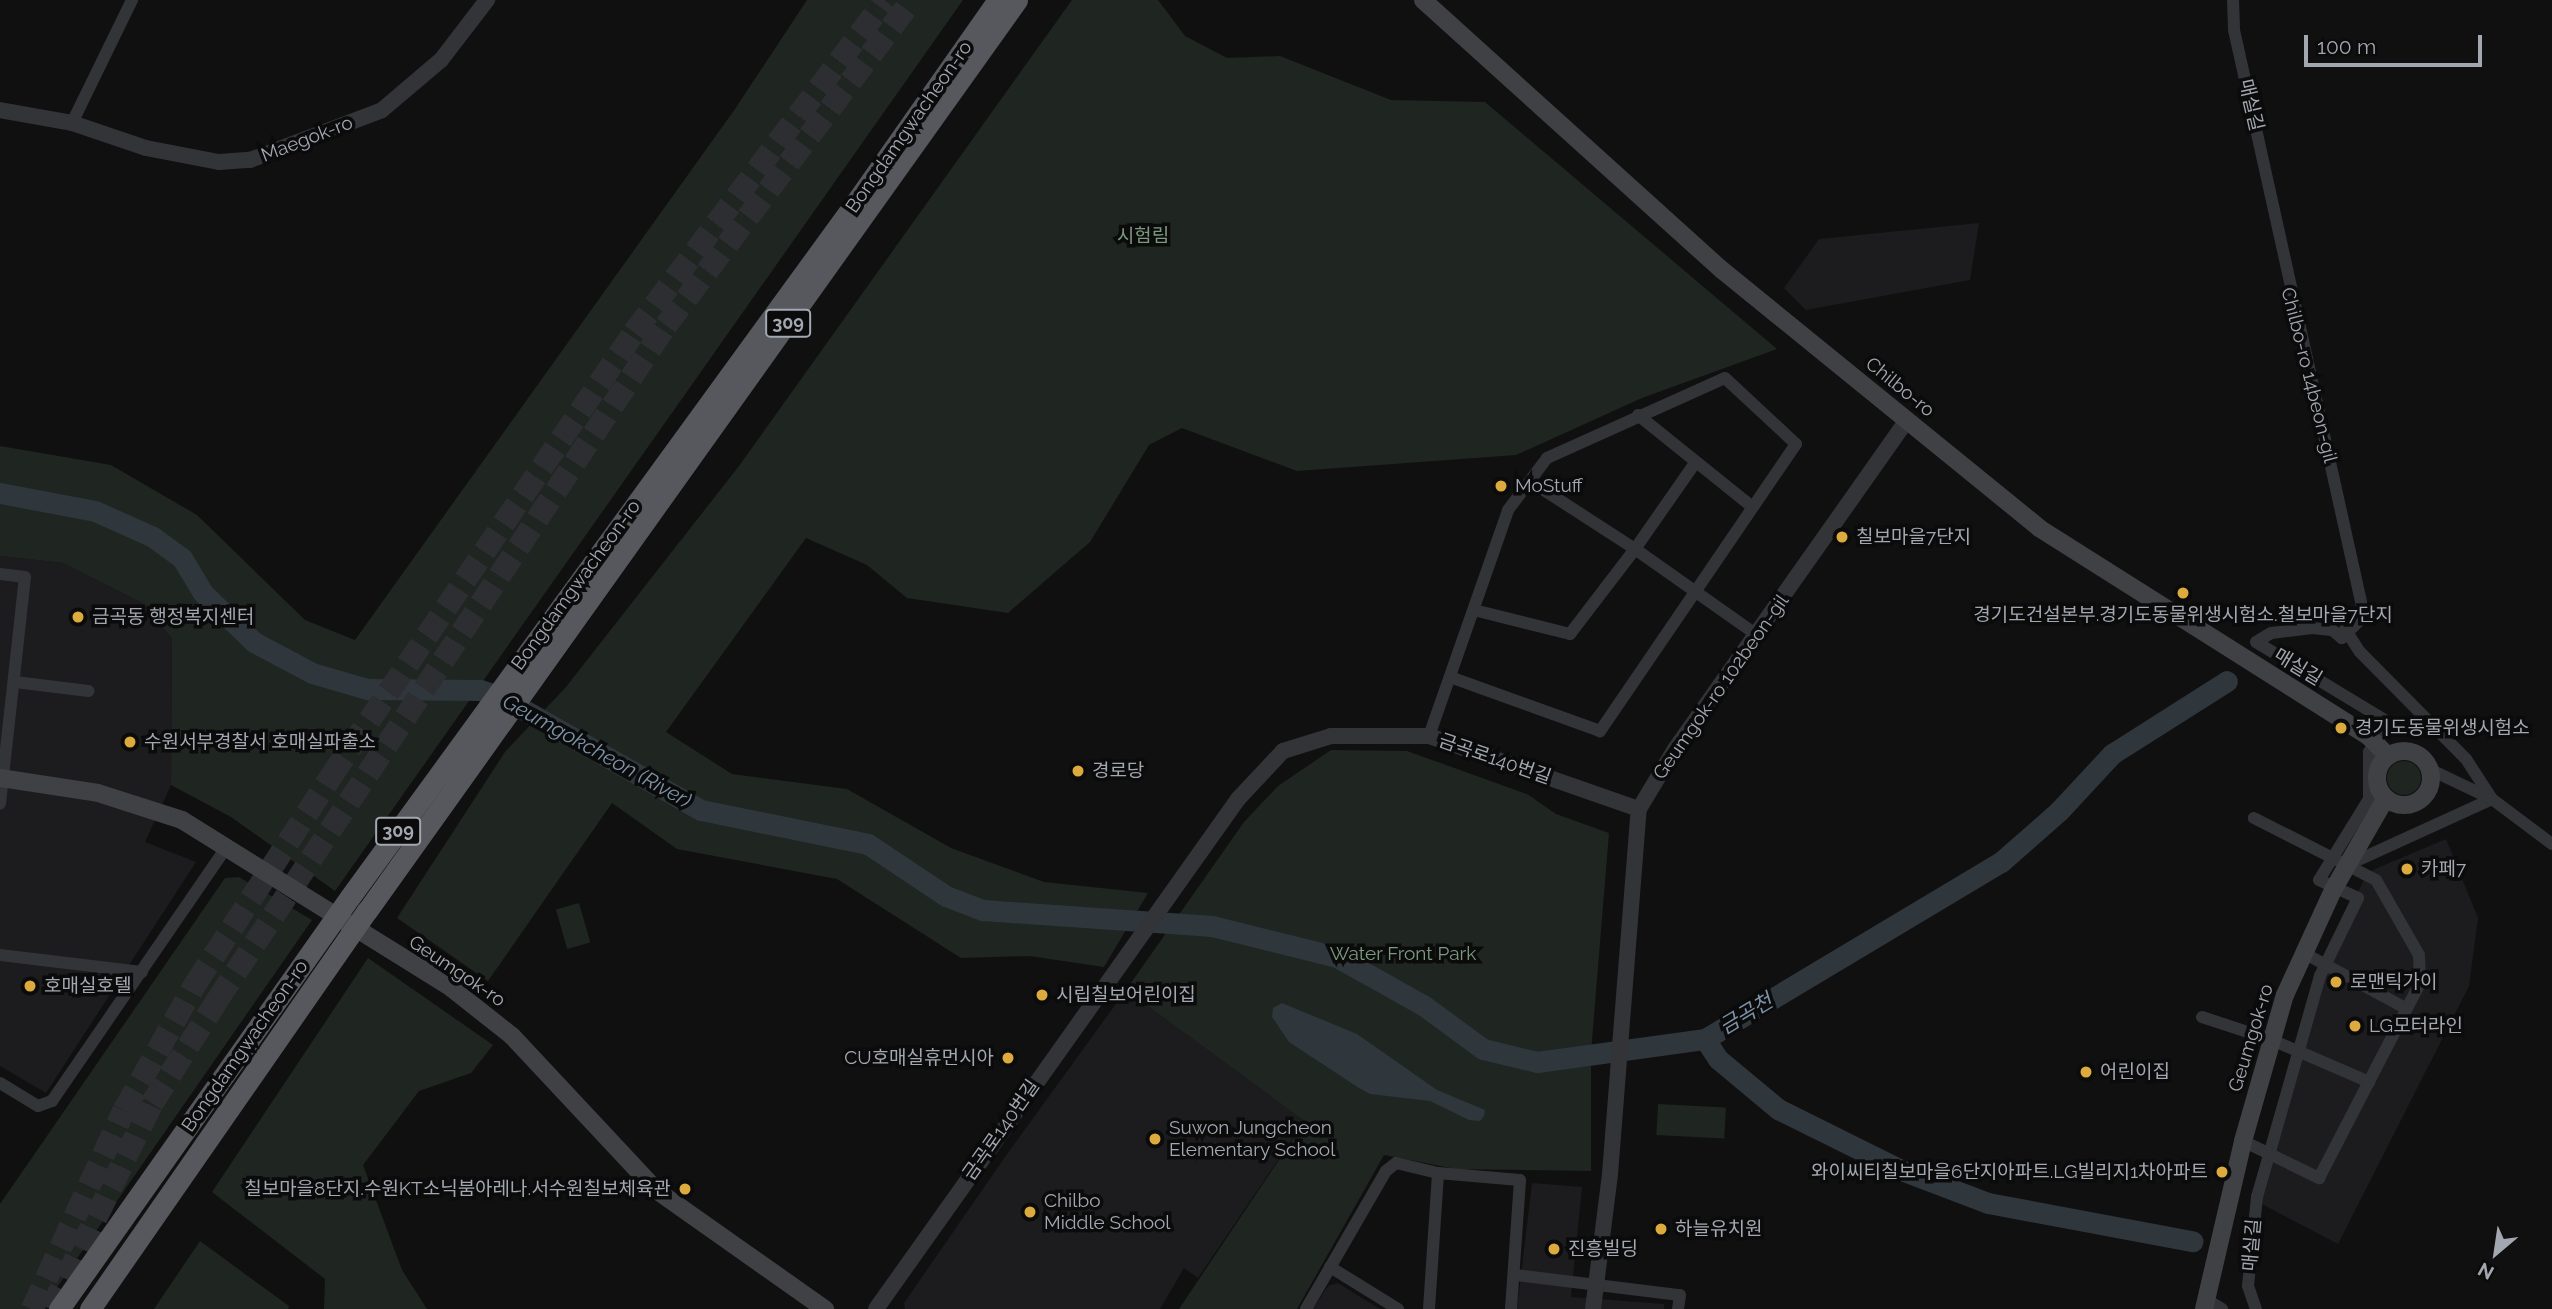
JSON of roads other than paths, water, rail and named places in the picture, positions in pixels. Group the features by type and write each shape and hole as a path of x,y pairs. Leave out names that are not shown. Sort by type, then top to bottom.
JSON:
{"highway":[{"name":"Bongdamgwacheon-ro","path":"90,1309 549,640 998,0"},
{"name":"Bongdamgwacheon-ro","path":"59,1309 257,1030 549,640 1017,0"}],"main road":[{"name":"Chilbo-ro","path":"1423,0 1722,270 2039,528 2382,750"},
{"path":"2382,750 2415,754 2430,769 2431,783 2418,801 2404,805 2386,798 2378,774 2382,750"},
{"name":"Geumgok-ro","path":"1,779 98,793 182,820 467,999 512,1036 656,1190 825,1309"},
{"name":"Geumgok-ro","path":"2205,1304 2243,1141 2272,1040 2302,952 2334,887 2338,862 2386,798"}],"street":[{"path":"72,123 130,0"},
{"name":"Maegok-ro","path":"0,110 72,123 146,148 219,162 250,160 382,110 441,60 487,0"},
{"name":"Chilbo-ro 14beon-gil","path":"2226,0 2244,104 2344,521 2357,597 2353,618 2346,632"},
{"name":"매실길","path":"2232,0 2234,30 2361,591 2358,622 2342,638 2332,630 2312,628 2271,633 2256,642 2390,723 2382,750 2369,752 2368,799 2338,862"},
{"path":"1429,736 1452,678 1508,510 1547,458 1725,378 1796,444 1750,505 1600,731 1452,678"},
{"path":"1638,415 1750,505"},
{"name":"Geumgok-ro 102beon-gil","path":"1596,1284 1610,1174 1622,987 1639,809 1675,749 1906,420"},
{"path":"1475,610 1570,634 1635,549 1695,463"},
{"path":"1530,481 1635,549 1692,593 1757,635"},
{"path":"0,574 25,577 0,804"},
{"path":"2235,654 2258,630 2328,621 2346,632 2466,759 2491,799"},
{"path":"15,682 88,691"},
{"name":"금곡로140번길","path":"876,1309 1238,799 1283,751 1331,736 1429,736 1639,809"},
{"path":"2430,769 2491,799 2552,844"},
{"path":"2338,862 2491,799"},
{"path":"2243,1141 2319,1178 2420,983 2419,955 2376,880 2254,818"},
{"path":"0,1083 38,1107 52,1101 226,848"},
{"name":"매실길","path":"2256,1309 2248,1286 2257,1197 2298,1051 2326,965 2358,898 2334,887"},
{"path":"2302,952 2407,1009"},
{"path":"0,956 142,972"},
{"path":"2202,1017 2272,1040 2369,1082"},
{"path":"1306,1309 1386,1171 1396,1163 1438,1172 1520,1180 1516,1275 1511,1309"},
{"path":"1429,1309 1438,1172"},
{"path":"1329,1267 1398,1309"},
{"path":"1516,1275 1680,1295 1678,1309"},
{"path":"1593,1309 1596,1284"},
{"path":"2205,1304 2222,1309"}],"waterway":[{"name":"Geumgokcheon (River)","path":"0,493 95,511 153,537 182,558 203,593 254,642 312,673 367,689 480,690 501,697 701,810 868,844 946,896 983,910 1212,926 1337,957 1423,1005 1483,1049 1537,1062 1705,1039 2001,862 2059,811 2112,754 2227,681"},
{"name":"금곡천","path":"1705,1039 1718,1059 1778,1109 1901,1170 1988,1203 2192,1241"}],"tunnel":[{"path":"32,1309 124,1110 195,984 331,776 634,332 885,0"},
{"path":"51,1309 152,1103 217,1000 666,325 912,0"}],"place":[{"name":"MoStuff","path":"1501,486"},
{"name":"칠보마을7단지","path":"1842,537"},
{"name":"경기도건설본부.경기도동물위생시험소.철보마을7단지","path":"2183,593"},
{"name":"금곡동 행정복지센터","path":"78,617"},
{"name":"경기도동물위생시험소","path":"2341,728"},
{"name":"수원서부경찰서 호매실파출소","path":"130,742"},
{"name":"경로당","path":"1078,771"},
{"name":"카페7","path":"2407,869"},
{"name":"로맨틱가이","path":"2336,982"},
{"name":"호매실호텔","path":"30,986"},
{"name":"시립칠보어린이집","path":"1042,995"},
{"name":"LG모터라인","path":"2355,1026"},
{"name":"CU호매실휴먼시아","path":"1008,1058"},
{"name":"어린이집","path":"2086,1072"},
{"name":"Suwon Jungcheon Elementary School","path":"1155,1139"},
{"name":"와이씨티칠보마을6단지아파트.LG빌리지1차아파트","path":"2222,1172"},
{"name":"칠보마을8단지.수원KT소닉붐아레나.서수원칠보체육관","path":"685,1189"},
{"name":"Chilbo Middle School","path":"1030,1212"},
{"name":"하늘유치원","path":"1661,1229"},
{"name":"진흥빌딩","path":"1554,1249"}],"park label":[{"name":"시험림","path":"1143,236"},
{"name":"Water Front Park","path":"1403,954"}]}
